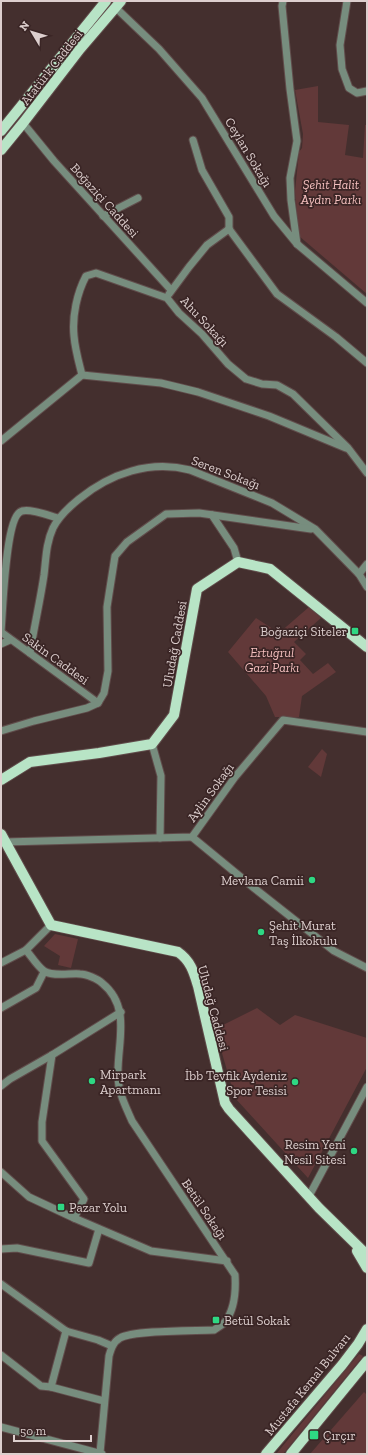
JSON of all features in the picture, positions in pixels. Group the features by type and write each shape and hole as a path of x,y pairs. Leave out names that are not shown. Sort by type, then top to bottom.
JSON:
{"main road":[{"path":"107,1 119,4"},
{"name":"Atatürk Caddesi","path":"1,131 107,1"},
{"name":"Atatürk Caddesi","path":"1,150 80,49 119,4"},
{"path":"15,114 23,123"},
{"path":"238,562 270,569 367,647"},
{"name":"Uludağ Caddesi","path":"152,744 174,715 197,589 238,562"},
{"path":"1,780 30,762 99,754 152,744"},
{"path":"3,838 51,925"},
{"name":"Uludağ Caddesi","path":"51,925 178,952 183,956 192,968 198,986 225,1103 309,1196 367,1255"},
{"name":"Uludağ Caddesi","path":"348,1236 367,1247"},
{"name":"Uludağ Caddesi","path":"348,1236 362,1257 367,1268"},
{"name":"Mustafa Kemal Bulvarı","path":"266,1454 342,1365 367,1329"},
{"path":"290,1454 365,1367"}],"street":[{"path":"283,1 282,6 290,89 297,141 290,178 291,200 297,244"},
{"path":"347,1 340,45 342,69 349,88 357,93 367,91"},
{"name":"Ceylan Sokağı","path":"119,4 202,98 274,216 297,244 367,303"},
{"name":"Boğaziçi Caddesi","path":"23,123 103,216 170,290"},
{"path":"192,140 202,170 229,217 229,229 277,294 336,337 367,363"},
{"path":"103,216 138,198"},
{"path":"167,298 170,290 207,245 229,229"},
{"name":"Ahu Sokağı","path":"82,375 74,336 75,312 81,287 86,276 96,273 167,298 202,334 228,364 246,379 262,384 278,385 293,394 348,448 367,473"},
{"path":"1,441 82,375 161,383 198,392 269,416 348,448"},
{"name":"Seren Sokağı","path":"30,653 44,576 48,544 58,518 72,504 106,480 121,474 142,469 160,466 176,466 190,470 272,503 316,529 359,574 367,587"},
{"path":"1,632 8,550 12,526 16,515 21,511 28,510 58,518"},
{"path":"1,731 34,721 74,712 98,703 104,693 108,671 107,607 115,556 127,542 166,514 198,513 316,529"},
{"path":"212,515 234,548 238,562"},
{"path":"359,574 367,564"},
{"name":"Sakin Caddesi","path":"1,632 98,703"},
{"path":"1,644 10,640"},
{"name":"Aylin Sokağı","path":"3,838 192,837 235,777 283,720 367,732"},
{"path":"152,744 161,776 160,838"},
{"path":"192,837 334,951 367,968"},
{"path":"1,963 26,950 51,925"},
{"path":"1,1008 36,988 44,972 26,950"},
{"name":"Betül Sokağı","path":"44,972 58,974 81,974 102,982 115,996 120,1012 121,1040 118,1074 120,1094 132,1121 235,1275 236,1293 231,1309 224,1323 214,1330 134,1334 120,1338 112,1346"},
{"path":"1,1086 120,1012"},
{"path":"52,1055 42,1122 42,1141 84,1199 74,1218"},
{"path":"309,1196 367,1087"},
{"path":"2,1174 29,1197 151,1251 227,1261"},
{"path":"1,1249 17,1248 89,1264 99,1228"},
{"path":"1,1284 66,1331 98,1340 112,1346 109,1356 104,1401 101,1454 1,1427"},
{"path":"51,1387 66,1331"},
{"path":"1,1355 41,1386 51,1387 104,1401"}],"green space":[{"name":"Şehit Halit Aydın Parkı","path":"318,86 318,122 349,125 345,155 363,158 365,125 367,125 367,294 299,236 295,191 299,152 302,148 303,134 295,90"},
{"name":"Ertuğrul Gazi Parkı","path":"309,607 321,618 294,642 306,654 300,660 313,674 328,663 336,672 302,696 299,717 275,717 266,696 228,652 256,618 279,633"},
{"path":"322,749 327,754 321,777 308,767"},
{"path":"55,934 78,939 71,968 58,965 60,956 44,946"},
{"name":"İbb Tevfik Aydeniz Spor Tesisi","path":"257,1008 280,1025 295,1015 367,1038 367,1067 308,1178 235,1098 215,1029"},
{"path":"359,1354 363,1356 283,1454 276,1454"},
{"path":"364,1392 367,1395 367,1454 310,1454"}],"place":[{"name":"Boğaziçi Siteler","path":"355,631"},
{"name":"Mevlana Camii","path":"312,880"},
{"name":"Şehit Murat Taş İlkokulu","path":"261,932"},
{"name":"Mirpark Apartmanı","path":"92,1081"},
{"name":"İbb Tevfik Aydeniz Spor Tesisi","path":"295,1082"},
{"name":"Resim Yeni Nesil Sitesi","path":"354,1151"},
{"name":"Pazar Yolu","path":"61,1207"},
{"name":"Betül Sokak","path":"216,1320"},
{"name":"Çırçır","path":"314,1435"}]}
